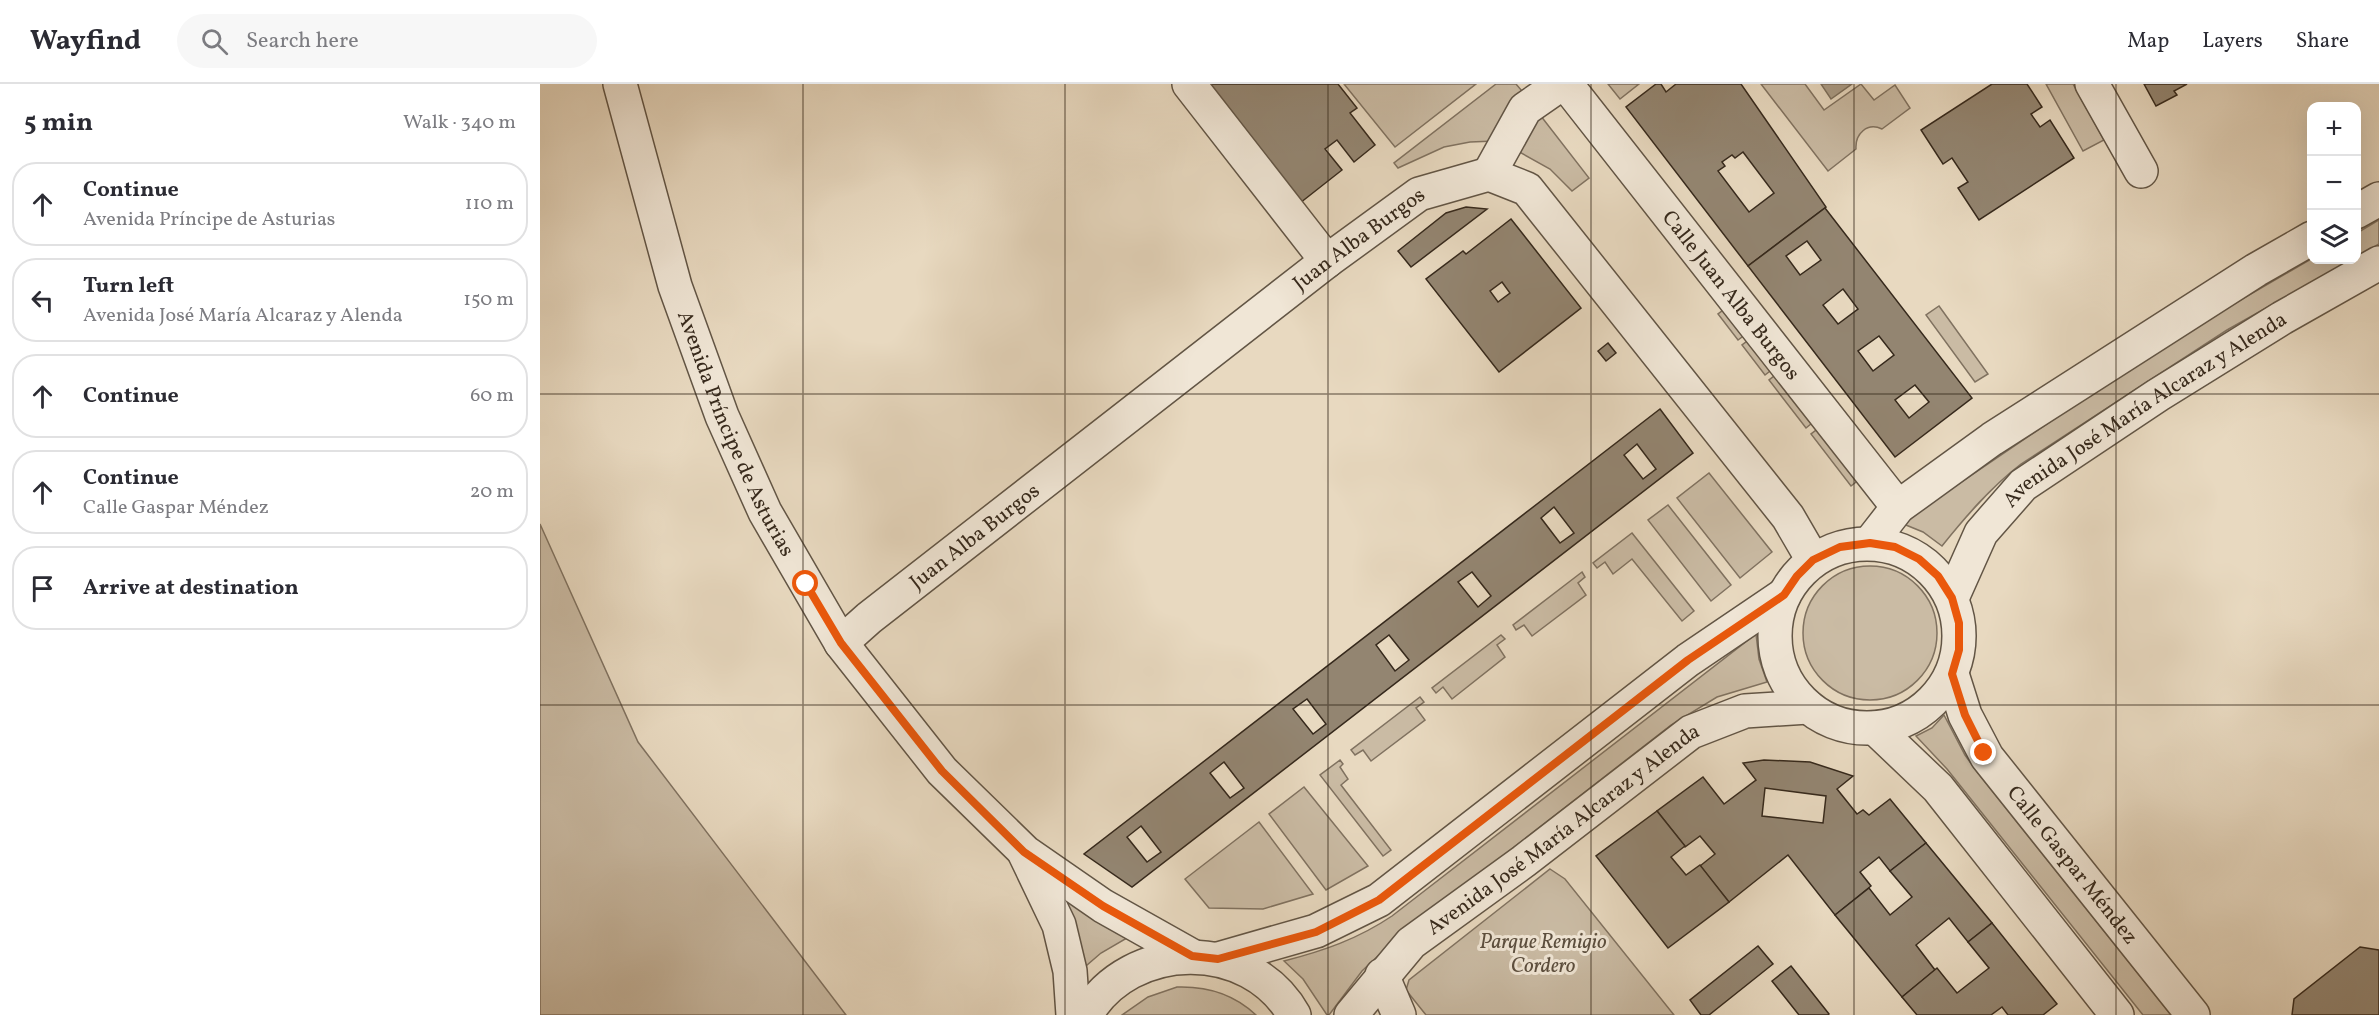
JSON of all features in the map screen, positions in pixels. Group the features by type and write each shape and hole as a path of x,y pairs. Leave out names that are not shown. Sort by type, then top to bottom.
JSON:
{"street":[{"name":"Avenida Príncipe de Asturias","path":"621,84 675,286 722,416 765,512 841,643 942,771 1024,852 1103,906 1205,957 1256,975 1286,1001 1294,1015"},
{"path":"1189,84 1327,261"},
{"path":"1561,84 1525,109 1489,174 1527,189 1788,517 1813,560"},
{"name":"Calle Juan Alba Burgos","path":"1566,84 1898,507"},
{"path":"2092,84 2141,171"},
{"name":"Juan Alba Burgos","path":"841,643 878,611 1327,261 1419,194 1489,174"},
{"path":"2360,210 2379,199"},
{"path":"1870,543 1898,507 1992,438 2256,270 2307,241"},
{"name":"Avenida José María Alcaraz y Alenda","path":"1952,598 1981,533 2023,485 2187,377 2282,318 2379,263"},
{"path":"1870,543 1895,547 1919,559 1938,576 1952,598 1959,623 1959,650 1952,674 1938,695 1920,712 1898,722 1875,728 1851,727 1828,720 1808,707 1788,684 1776,655 1775,624 1784,595 1797,576 1813,560 1840,547 1870,543"},
{"path":"1086,1015 1095,1000 1127,972 1167,958 1205,957 1316,932 1379,900 1688,660 1784,595"},
{"name":"Calle Gaspar Méndez","path":"1952,674 1965,715 1987,757 2193,1015"},
{"name":"Avenida José María Alcaraz y Alenda","path":"1351,1015 1411,943 1524,861 1691,732 1745,711 1808,707"},
{"path":"1875,728 1938,788 2115,1014"},
{"name":"Avenida Príncipe de Asturias","path":"1024,852 1059,926 1070,971 1073,1015"},
{"path":"1382,975 1400,1015"}],"green space":[{"path":"1344,84 1476,84 1395,147"},
{"path":"1496,84 1516,84 1522,91 1495,141 1470,142 1444,147 1398,168 1394,163"},
{"path":"1608,84 1639,84 1620,99"},
{"path":"1761,84 1805,84 1824,110 1861,84 1874,100 1895,85 1910,108 1882,129 1871,127 1863,131 1856,144 1856,149 1828,171"},
{"path":"2046,84 2073,84 2104,140 2083,151"},
{"path":"1537,111 1589,178 1572,191 1550,169 1514,149"},
{"path":"2379,220 2379,244 2361,255 2361,231"},
{"path":"2307,261 2307,264 2344,264 2227,330 2021,464 1979,502 1942,546 1923,532 1901,523 2107,383 2218,313"},
{"path":"1746,293 1766,319 1738,340 1718,314"},
{"path":"1939,306 1988,374 1975,382 1926,315"},
{"path":"1770,324 1792,354 1765,375 1742,345"},
{"path":"1796,359 1833,406 1806,428 1769,380"},
{"path":"1839,413 1879,464 1851,486 1811,434"},
{"path":"1709,473 1772,552 1740,578 1677,498"},
{"path":"1668,505 1731,585 1711,601 1648,520"},
{"path":"540,524 638,742 846,1015 540,1015"},
{"path":"1632,533 1694,611 1682,621 1632,559 1613,574 1605,562 1597,568 1593,563"},
{"path":"1870,566 1896,571 1917,586 1932,607 1937,633 1932,659 1917,680 1896,695 1870,700 1844,695 1823,680 1808,659 1803,633 1808,607 1823,586 1844,571"},
{"path":"1582,572 1585,577 1578,583 1586,595 1532,636 1524,625 1516,630 1513,625"},
{"path":"1756,634 1759,659 1767,682 1717,697 1671,725 1395,940 1362,971 1329,1015 1303,979 1284,961 1340,943 1392,916"},
{"path":"1501,635 1505,639 1497,645 1505,657 1452,699 1443,687 1436,693 1432,688"},
{"path":"1420,697 1424,702 1416,708 1425,720 1371,761 1363,750 1355,755 1351,750"},
{"path":"1944,715 1965,755 1978,773 2171,1015 2143,1015 1947,769 1916,736 1932,728"},
{"path":"1340,760 1343,764 1340,767 1348,779 1341,785 1391,850 1383,856 1320,775"},
{"path":"1304,787 1368,866 1326,890 1269,814"},
{"path":"1259,822 1313,894 1263,909 1209,908 1185,879"},
{"name":"Parque Remigio Cordero","path":"1550,869 1565,879 1674,1015 1426,1015 1406,990 1409,980"},
{"path":"1069,902 1127,938 1101,953 1080,971 1067,904"},
{"path":"1177,987 1199,988 1220,993 1239,1002 1256,1015 1122,1015 1148,997"}],"shaded area":[{"path":"1821,84 1852,84 1831,99"}],"building":[{"path":"1209,84 1338,84 1357,108 1350,113 1375,145 1354,162 1337,140 1325,149 1342,170 1300,203"},
{"path":"1656,84 1661,84 1666,92 1676,84 1741,84 1826,207 1748,266 1626,107","holes":["1743,152 1774,193 1749,212 1718,171 1725,166 1722,162 1732,155 1735,158"]},
{"path":"1992,84 2027,84 2042,107 2031,114 2040,127 2050,120 2074,158 1979,220 1958,188 1968,182 1952,158 1943,164 1921,130"},
{"path":"2144,84 2187,84 2174,91 2177,95 2156,106"},
{"path":"1466,207 1487,209 1411,267 1398,251 1446,213"},
{"path":"1825,208 1972,398 1895,457 1748,266","holes":["1807,241 1821,260 1800,275 1786,256","1843,289 1858,309 1838,324 1823,305","1879,336 1894,355 1873,371 1858,351","1915,385 1929,402 1909,418 1895,400"]},
{"path":"1511,219 1581,308 1499,372 1426,279 1463,251 1466,254","holes":["1502,282 1510,293 1498,302 1490,291"]},
{"path":"1608,343 1616,353 1606,361 1598,351"},
{"path":"1660,409 1693,453 1132,887 1084,854","holes":["1637,444 1656,469 1643,479 1624,455","1554,507 1574,533 1560,543 1541,518","1472,572 1491,596 1478,607 1458,582","1389,635 1409,660 1395,671 1376,645","1307,699 1326,724 1313,734 1293,709","1224,762 1244,788 1230,798 1210,773","1141,826 1161,852 1147,862 1127,837"]},
{"path":"1764,760 1810,762 1853,776 1837,789 1857,814 1863,810 1869,815 1890,799 1926,843 1890,871 1879,857 1860,872 1871,886 1835,915 1788,855 1729,902 1700,866 1715,854 1700,836 1685,847 1657,811 1703,777 1724,804 1756,780 1743,763","holes":["1765,788 1826,796 1823,823 1762,816"]},
{"path":"1657,811 1685,846 1671,857 1686,875 1700,865 1729,902 1668,948 1596,856"},
{"path":"1926,843 1992,923 1968,942 1949,918 1916,945 1935,970 1902,997 1835,915 1869,888 1890,915 1912,897 1890,871"},
{"path":"1992,923 2057,1004 2043,1015 2008,1015 2002,1007 1991,1015 1917,1015 1902,997 1937,968 1957,993 1989,968 1968,942"},
{"path":"1758,946 1773,964 1709,1015 1701,1015 1690,1000"},
{"path":"2360,947 2379,950 2379,1015 2292,1015 2294,999"},
{"path":"1791,966 1828,1015 1799,1015 1772,981"}],"route":[{"path":"806,584 841,643 942,771 1024,852 1103,906 1192,956 1218,959 1316,932 1379,900 1688,660 1746,618 1784,595 1797,576 1813,560 1840,547 1870,543 1895,547 1919,559 1938,576 1952,598 1959,623 1959,650 1952,674 1965,715 1984,753"}]}
